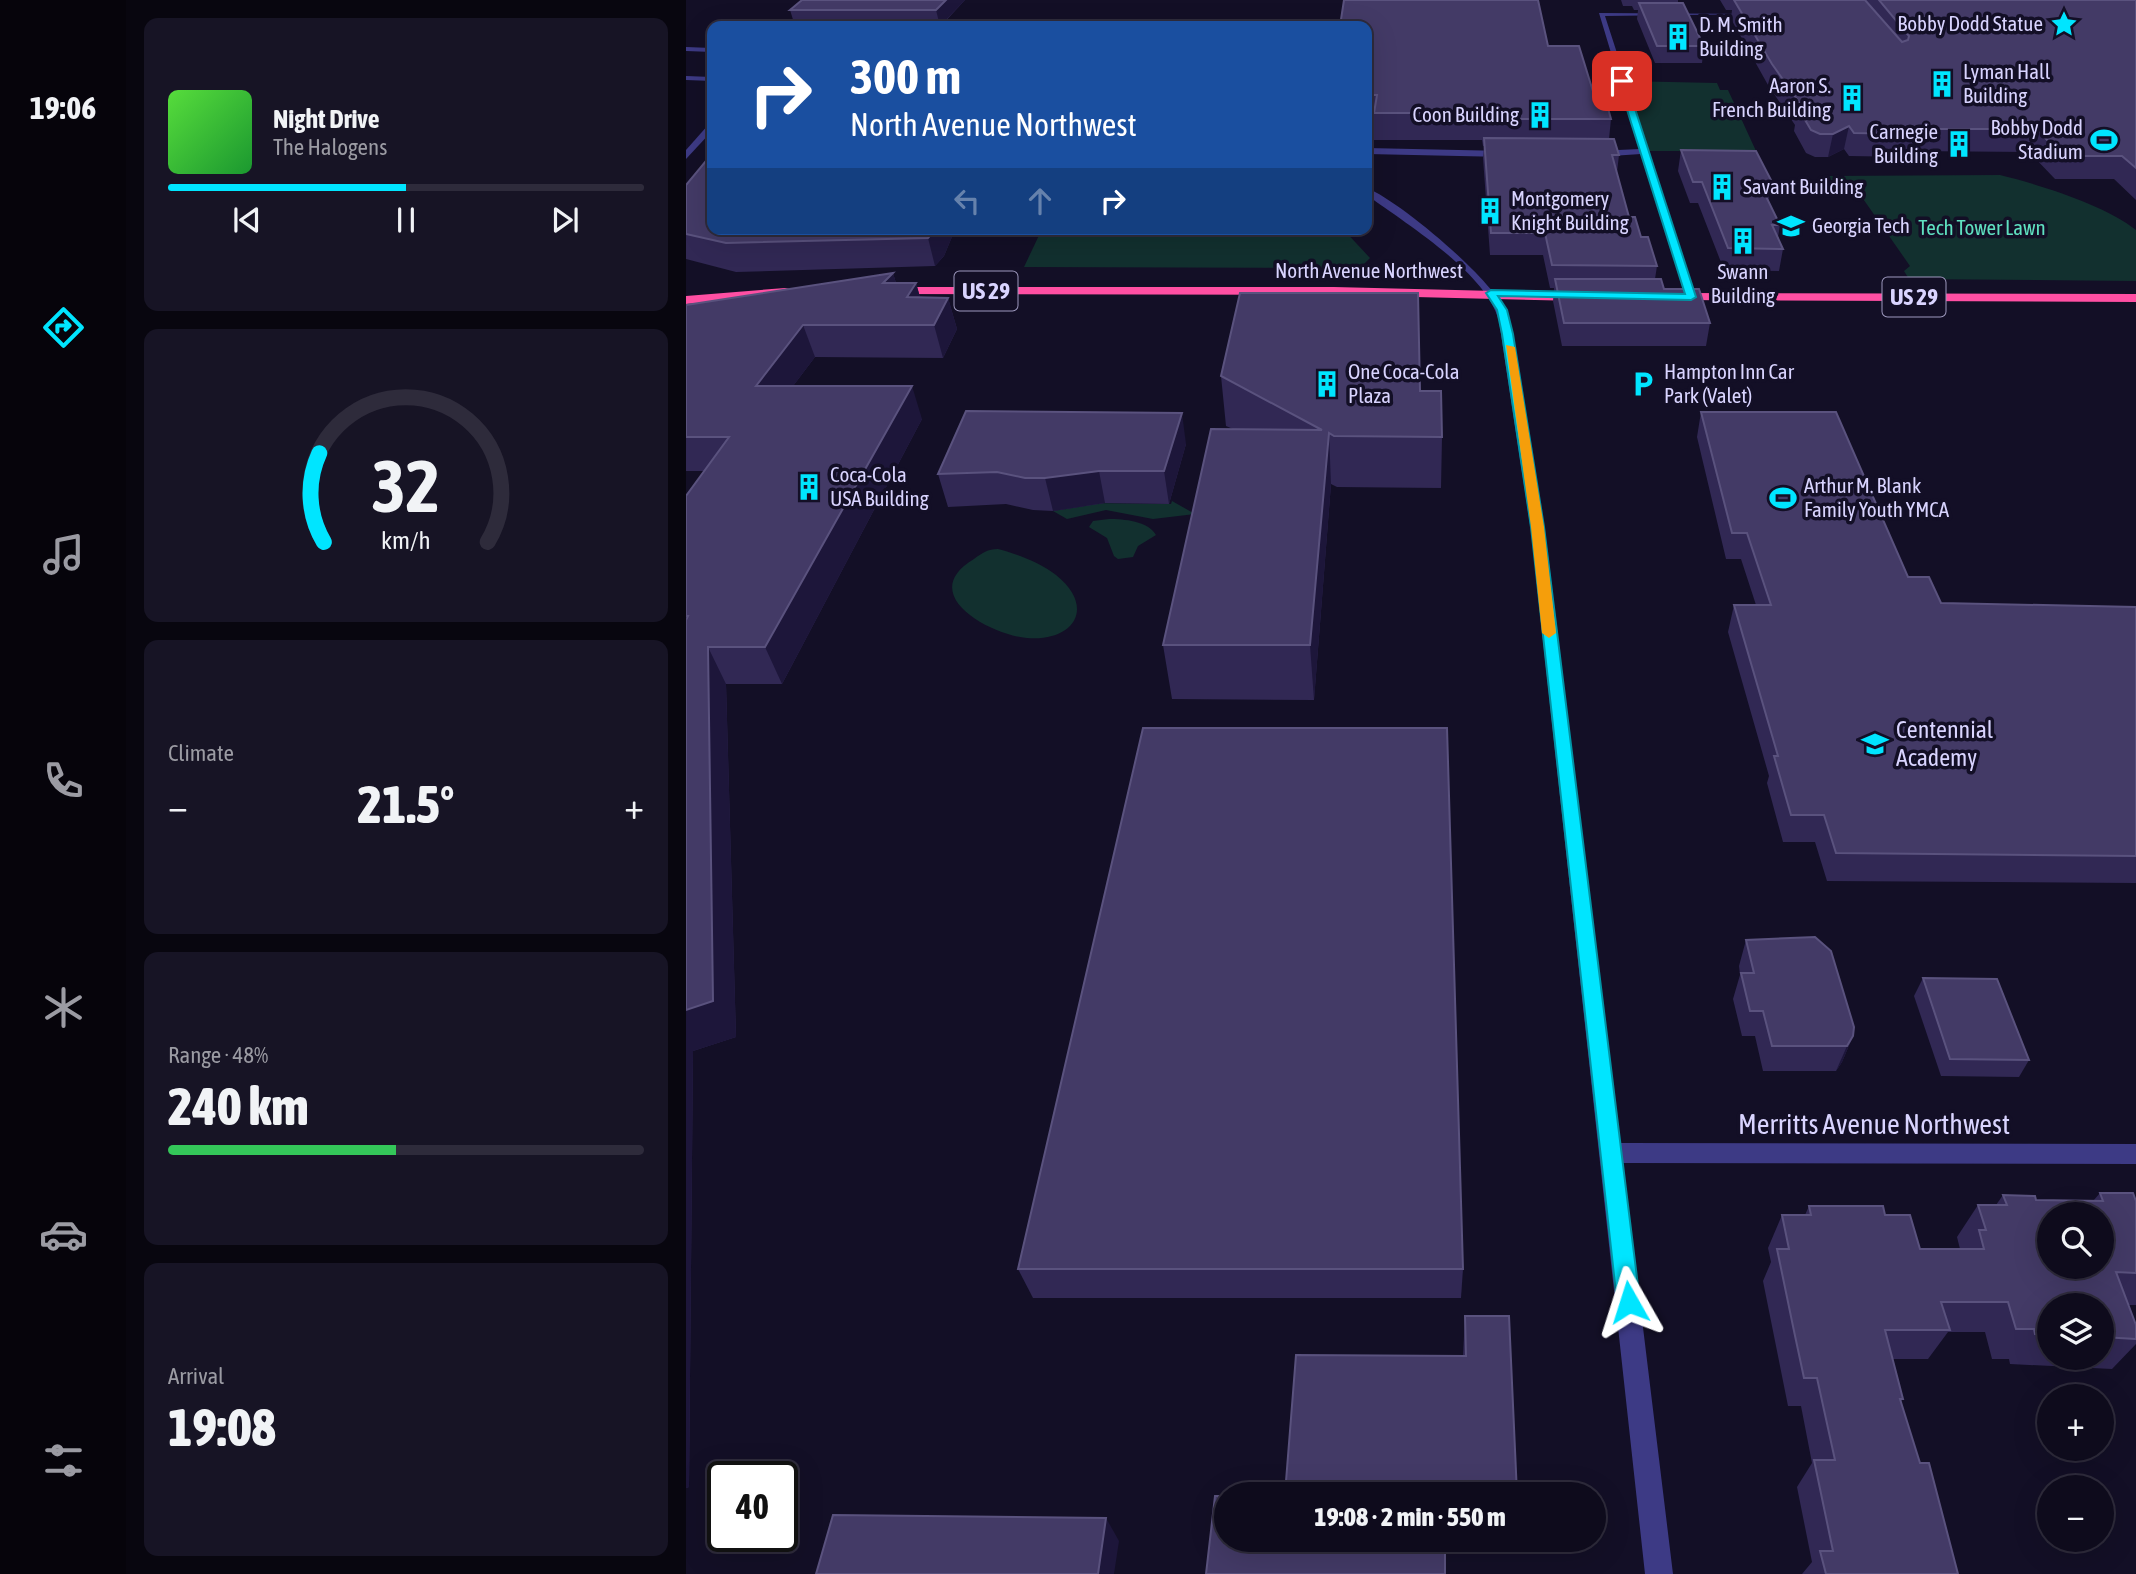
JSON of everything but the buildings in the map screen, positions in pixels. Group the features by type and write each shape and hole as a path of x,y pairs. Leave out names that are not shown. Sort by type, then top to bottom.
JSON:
{"highway":[{"name":"North Avenue Northwest","path":"875,290 1491,293 1596,297"},
{"path":"686,300 797,292"},
{"name":"US 29","path":"1664,297 2136,298"}],"street":[{"path":"1691,297 1601,14 1768,14"},
{"path":"686,48 707,50"},
{"path":"686,78 707,79"},
{"path":"686,156 707,132"},
{"path":"1587,154 1630,154 1645,151"},
{"path":"1372,152 1520,154"},
{"path":"1372,195 1431,237 1491,293 1502,310 1507,334 1537,527 1659,1574"},
{"name":"Merritts Avenue Northwest","path":"1612,1153 2136,1154"}],"green space":[{"path":"1622,81 1717,83 1720,90 1728,90 1756,151 1645,151"},
{"name":"Tech Tower Lawn","path":"2000,175 2090,204 2136,230 2136,281 1909,279 1904,271 1910,266 1859,193 1838,190 1828,176"},
{"path":"1039,235 1349,235 1370,258 1364,264 1351,268 1024,267"},
{"path":"1172,501 1195,514 1153,519 1106,510 1067,519 1053,511 1085,506 1086,503 1171,504"},
{"path":"1109,519 1142,524 1156,535 1138,546 1133,557 1118,559 1114,556 1107,538 1089,527 1093,521"},
{"path":"998,549 1043,567 1068,587 1075,599 1077,610 1067,629 1043,638 1027,638 995,629 964,610 955,599 952,586 958,572 982,553"}],"slow traffic":[{"path":"1510,347 1537,527 1549,633"}],"place":[{"name":"Bobby Dodd Statue","path":"2064,24"},
{"name":"D. M. Smith Building","path":"1678,37"},
{"name":"Lyman Hall Building","path":"1942,84"},
{"name":"Aaron S. French Building","path":"1852,98"},
{"name":"Coon Building","path":"1540,115"},
{"name":"Bobby Dodd Stadium","path":"2104,140"},
{"name":"Carnegie Building","path":"1959,144"},
{"name":"Savant Building","path":"1722,187"},
{"name":"Montgomery Knight Building","path":"1490,211"},
{"name":"Georgia Tech","path":"1791,226"},
{"name":"Swann Building","path":"1743,241"},
{"name":"One Coca-Cola Plaza","path":"1327,384"},
{"name":"Hampton Inn Car Park (Valet)","path":"1643,384"},
{"name":"Coca-Cola USA Building","path":"809,487"},
{"name":"Arthur M. Blank Family Youth YMCA","path":"1783,498"},
{"name":"Centennial Academy","path":"1875,744"}],"route":[{"path":"1622,81 1691,297 1491,293 1502,310 1507,334 1537,527 1629,1302"}]}
